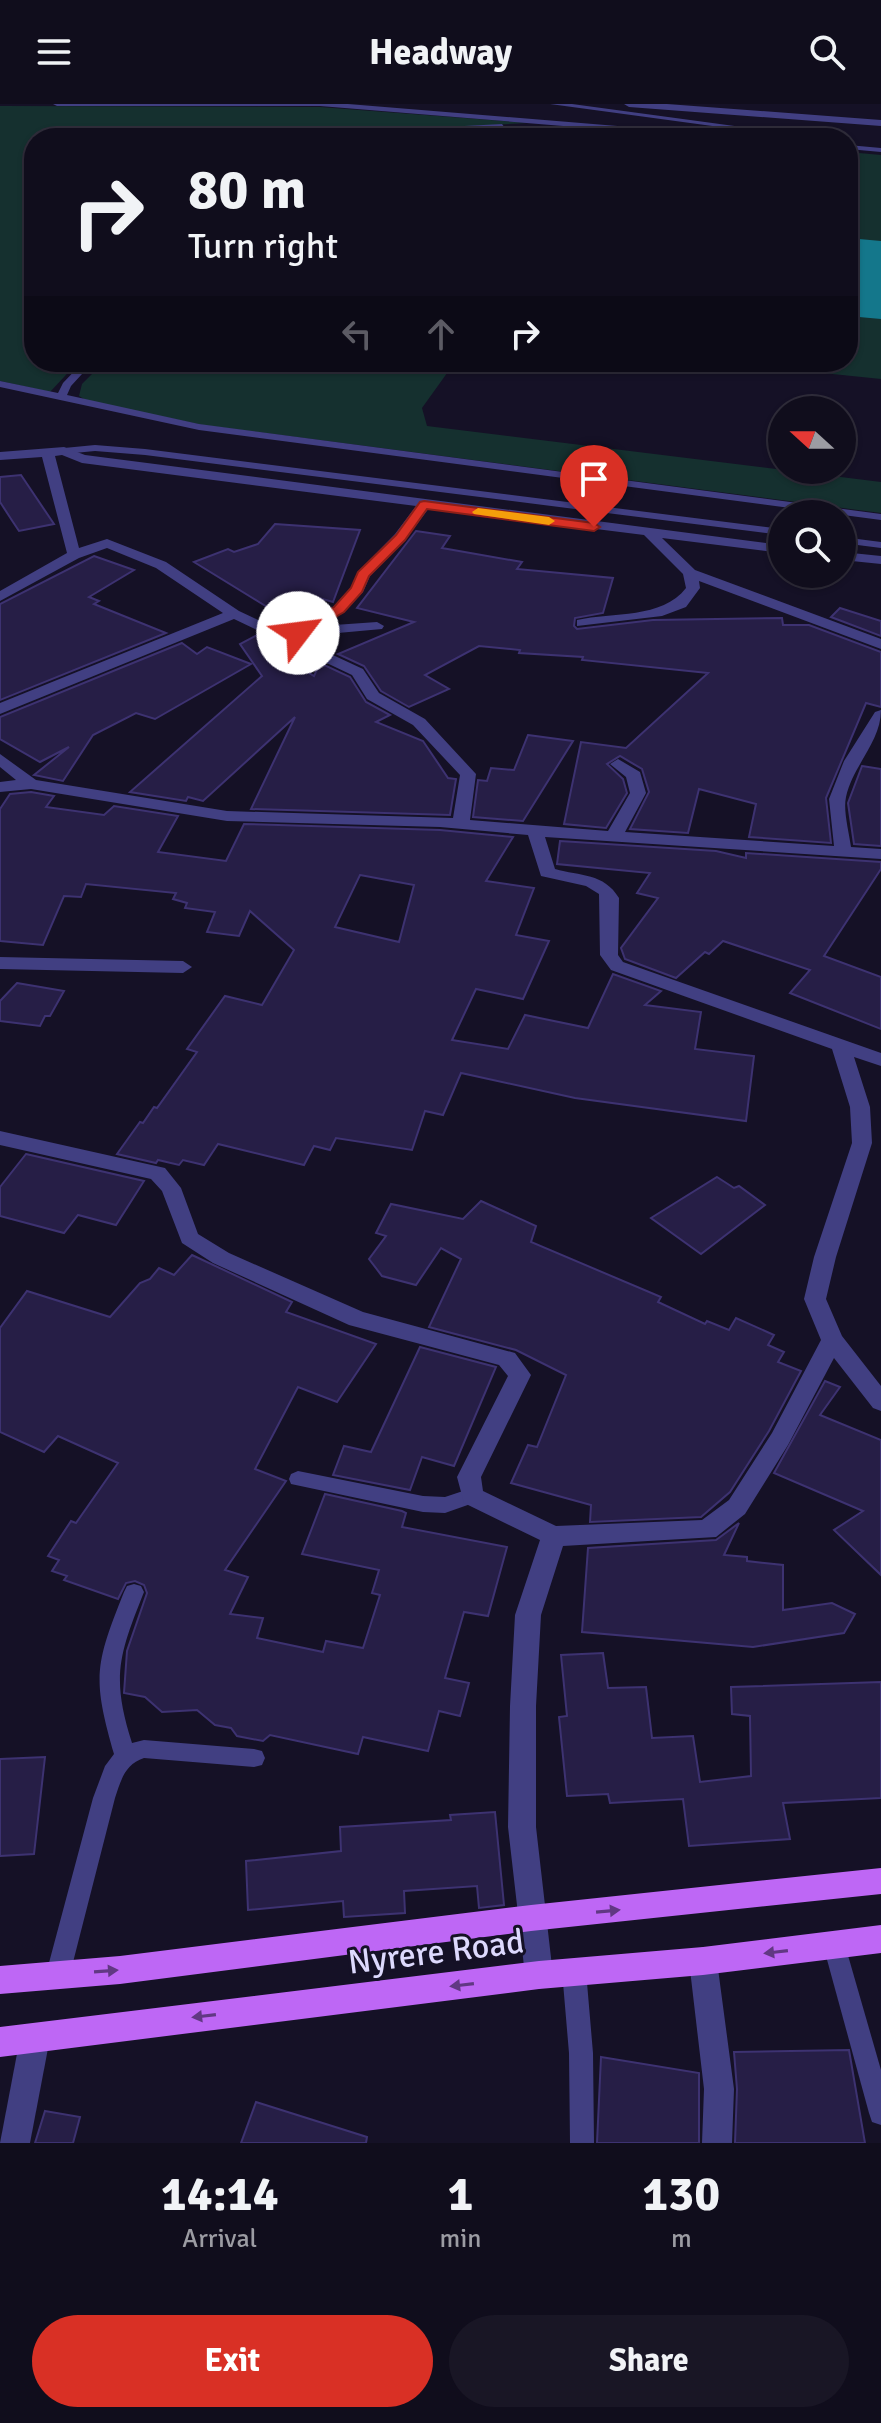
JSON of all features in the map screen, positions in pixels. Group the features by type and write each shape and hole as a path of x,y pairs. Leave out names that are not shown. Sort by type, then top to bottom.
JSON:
{"main road":[{"name":"Nyrere Road","path":"0,1980 120,1970 531,1918 881,1881"},
{"name":"Nyrere Road","path":"0,2042 539,1975 703,1961 881,1939"}],"street":[{"path":"629,104 881,123"},
{"path":"0,456 64,451 82,459 768,547"},
{"path":"47,452 56,472 74,555"},
{"path":"290,634 339,609 358,589 363,575 400,537 424,505"},
{"path":"650,534 690,573 881,644"},
{"path":"0,597 74,555 107,543 161,565 234,614 290,634 358,672 373,696 419,722 468,774 461,823"},
{"path":"856,557 881,560"},
{"path":"582,623 657,613 681,604 693,588 690,573"},
{"path":"0,709 234,614"},
{"path":"290,634 377,626"},
{"path":"843,852 837,799 852,761 881,715"},
{"path":"0,759 31,784"},
{"path":"614,836 638,793 634,775 618,764"},
{"path":"0,787 31,784 227,816 461,823 535,831 881,854"},
{"path":"535,831 547,872 559,878 598,883 607,890 610,898 609,955 617,966 881,1060"},
{"path":"0,963 183,967"},
{"path":"841,1047 858,1096 862,1143 825,1257 815,1299 832,1340 881,1402"},
{"path":"0,1138 158,1173 171,1188 189,1238 221,1258 357,1319 507,1359 520,1375 469,1477 472,1496 554,1536 707,1530 737,1507 780,1439 832,1340"},
{"path":"539,1975 522,1827 523,1706 528,1615 554,1536"},
{"path":"703,1961 719,2089 717,2143"},
{"path":"15,2143 35,2038"}],"lane":[{"path":"57,104 320,104 621,128"},
{"path":"554,104 741,128"},
{"path":"466,128 562,123"},
{"path":"858,141 881,142"},
{"path":"858,148 881,150"},
{"path":"61,398 66,385 78,372"},
{"path":"0,384 199,427 881,517"},
{"path":"64,451 95,448 145,452 768,530"},
{"path":"856,542 881,545"},
{"path":"298,1479 423,1504 445,1505 472,1496"},
{"path":"125,1755 112,1712 108,1677 113,1648 134,1592"},
{"path":"58,1974 104,1798 113,1773 125,1755 144,1749 254,1758"},
{"path":"834,1945 881,2113"},
{"path":"574,1971 581,2053 582,2143"}],"green space":[{"path":"0,106 320,107 528,123 438,128 24,128 24,372 69,372 50,392 0,381"},
{"path":"556,126 574,128 512,128"},
{"path":"858,153 881,155 881,251 858,249"},
{"path":"858,312 881,315 881,379 813,372 858,372"},
{"path":"94,372 448,372 422,408 427,426 768,468 768,484 856,484 856,479 881,482 881,513 856,510 856,500 781,500 203,425 87,401 79,396 82,384"}],"building":[{"path":"21,475 54,524 19,531 0,502 0,477"},
{"path":"275,524 360,530 333,602 312,596 277,613 194,562 228,549 234,552 258,544"},
{"path":"416,531 450,536 442,548 522,562 517,569 613,578 603,613 575,618 574,626 577,629 653,620 782,618 783,625 809,625 881,652 881,707 866,703 826,798 831,843 749,837 756,804 699,789 688,833 630,829 649,792 642,769 620,756 607,764 623,779 627,793 606,828 564,824 581,742 626,748 708,673 479,646 425,675 449,689 409,707 381,691 364,666 338,654 414,622 357,608"},
{"path":"94,556 134,570 89,597 99,601 94,604 166,633 0,700 0,604"},
{"path":"840,608 881,621 881,636 831,617"},
{"path":"259,634 311,659 306,671 314,676 320,663 350,677 366,702 390,715 376,722 423,741 448,778 456,779 450,815 251,809 295,717 203,801 130,792 262,676 240,644"},
{"path":"182,643 197,654 207,647 251,664 155,719 136,713 93,735 63,781 34,775 69,747 40,762 0,739 0,717"},
{"path":"528,735 573,741 523,821 473,817 478,780 487,781 491,768 514,770"},
{"path":"862,766 881,769 881,846 854,844 848,803"},
{"path":"31,792 54,796 46,807 104,815 114,806 178,816 158,852 226,861 244,824 440,830 513,837 486,881 534,888 516,935 549,941 523,999 476,989 452,1040 508,1049 525,1015 588,1028 613,974 661,991 645,1005 701,1012 695,1049 754,1056 746,1121 575,1098 461,1073 443,1115 425,1111 412,1150 336,1138 330,1150 314,1146 304,1165 218,1144 204,1165 183,1160 179,1165 158,1160 156,1163 117,1154 140,1122 143,1123 154,1107 157,1108 197,1052 187,1049 225,996 262,1005 294,950 250,911 239,936 207,932 215,912 185,908 187,903 173,899 176,893 86,884 81,897 64,896 43,945 0,941 0,809 10,794","holes":["360,875 414,885 399,942 335,927"]},
{"path":"560,841 716,851 746,858 746,853 881,862 881,869 824,956 881,977 881,1029 790,993 810,970 723,941 709,954 705,952 676,978 625,959 621,948 658,898 637,893 650,873 557,864"},
{"path":"17,983 64,991 50,1016 45,1016 40,1026 0,1021 0,1001"},
{"path":"26,1154 144,1181 116,1225 78,1215 64,1233 0,1216 0,1187"},
{"path":"717,1177 734,1188 739,1186 765,1205 701,1254 651,1218"},
{"path":"481,1201 536,1226 531,1242 661,1297 658,1302 705,1324 707,1321 729,1330 736,1318 774,1335 768,1345 784,1352 778,1362 801,1371 769,1431 730,1492 701,1517 590,1522 591,1505 511,1483 528,1445 537,1447 566,1375 516,1350 429,1327 461,1259 441,1248 416,1285 382,1276 369,1259 386,1236 376,1233 391,1204 463,1219"},
{"path":"192,1255 292,1302 286,1312 376,1344 337,1402 298,1387 255,1469 286,1481 225,1570 248,1577 230,1614 263,1618 257,1638 323,1652 326,1641 363,1648 380,1595 372,1593 379,1570 302,1554 325,1494 402,1511 406,1513 402,1527 507,1547 488,1616 464,1612 445,1678 469,1683 460,1716 439,1711 428,1751 363,1737 358,1754 270,1735 263,1741 237,1736 231,1728 215,1725 197,1710 162,1712 145,1697 124,1693 127,1651 147,1593 144,1585 135,1581 126,1583 118,1599 64,1580 67,1576 52,1571 59,1560 48,1556 71,1521 76,1523 118,1463 58,1436 44,1452 0,1432 0,1328 27,1291 110,1317 140,1283 150,1279 159,1268 174,1275"},
{"path":"420,1347 496,1367 454,1466 422,1457 410,1490 333,1475 344,1446 371,1452"},
{"path":"825,1381 840,1387 820,1415 881,1440 881,1575 834,1530 863,1511 774,1473"},
{"path":"739,1523 724,1555 783,1565 783,1610 832,1603 855,1614 844,1633 753,1647 582,1632 588,1548 716,1540"},
{"path":"603,1653 608,1688 646,1687 652,1738 693,1736 700,1782 751,1776 750,1716 732,1714 731,1687 881,1682 881,1798 783,1803 790,1839 689,1846 683,1799 610,1803 608,1794 567,1796 559,1717 567,1716 561,1655"},
{"path":"45,1757 34,1854 0,1856 0,1759"},
{"path":"495,1812 504,1905 479,1908 477,1886 404,1891 405,1913 344,1917 343,1901 248,1910 246,1861 341,1851 340,1827 451,1820 450,1815"},
{"path":"849,2050 865,2143 735,2143 737,2089 734,2052"},
{"path":"601,2057 699,2073 699,2143 597,2143"},
{"path":"256,2102 367,2137 366,2143 241,2143"},
{"path":"45,2111 80,2117 73,2143 35,2143"}],"runway":[{"path":"858,278 881,280"}],"slow traffic":[{"path":"478,512 549,521"}],"route":[{"path":"298,633 339,609 358,589 363,575 400,537 424,505 594,527"}]}
